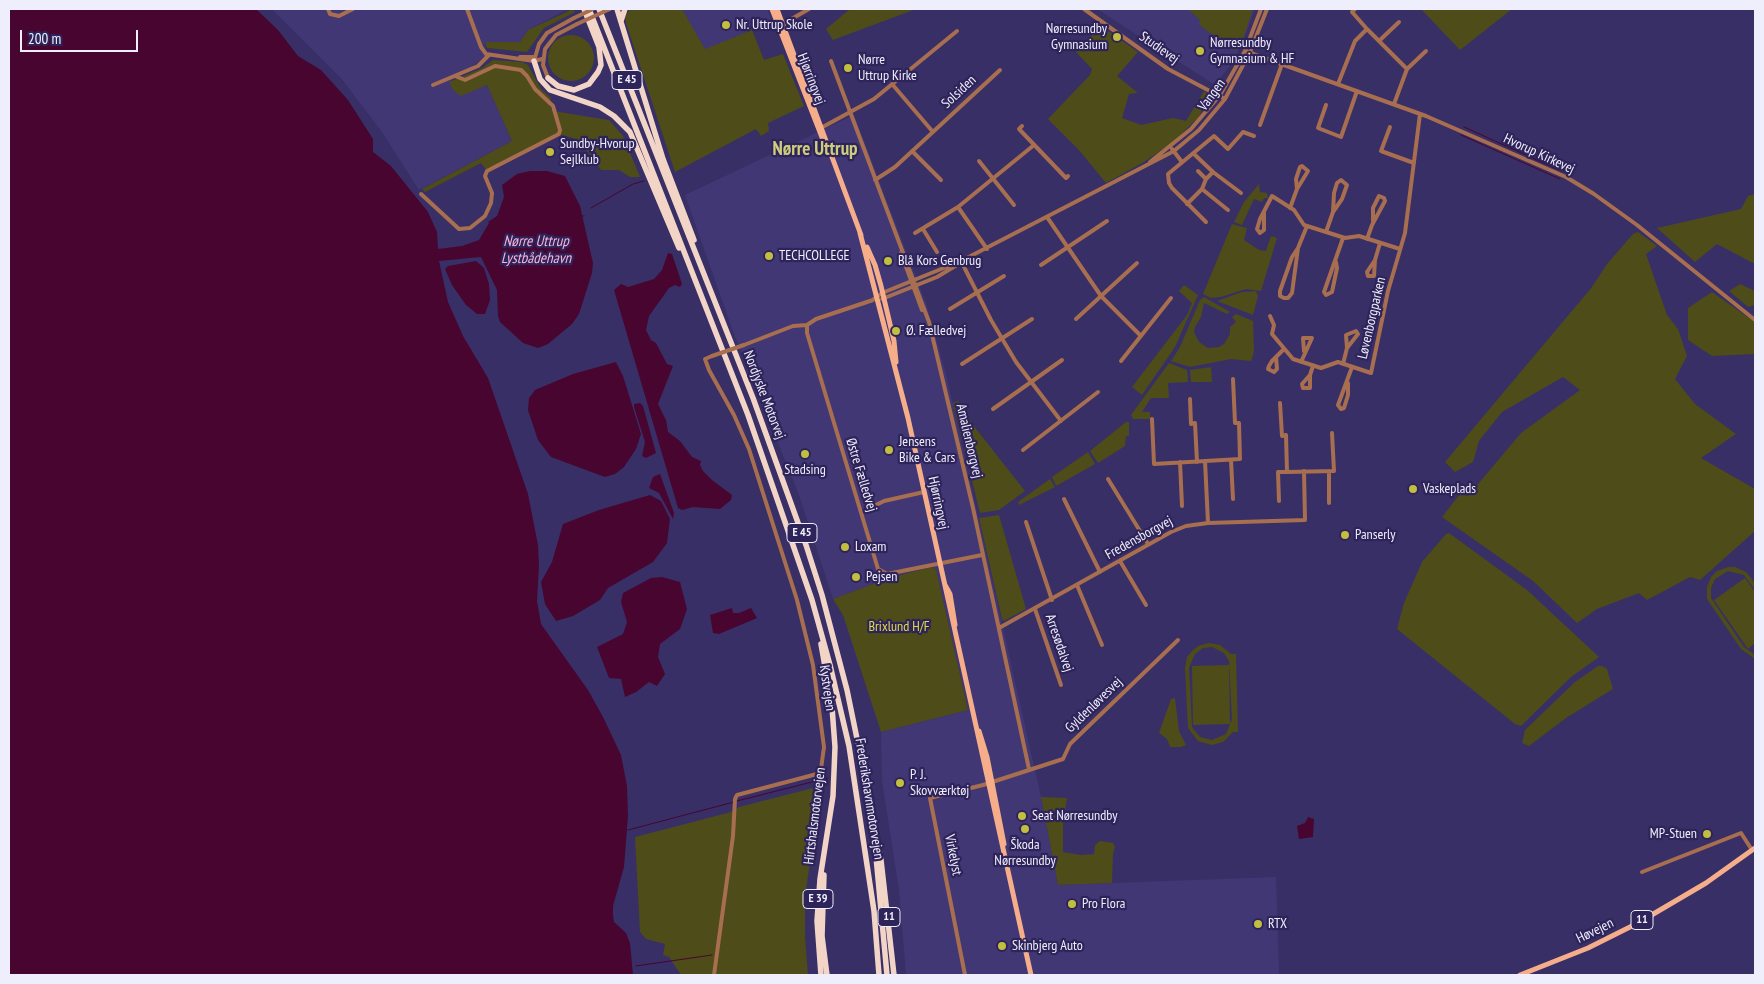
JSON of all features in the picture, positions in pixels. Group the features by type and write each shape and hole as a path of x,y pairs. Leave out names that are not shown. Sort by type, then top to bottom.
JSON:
{"highway":[{"path":"548,78 558,86 574,90 589,84 598,72 601,56 599,47 584,9"},
{"name":"Nordjyske Motorvej","path":"589,9 766,464 792,540 819,630"},
{"name":"Nordjyske Motorvej","path":"599,9 775,456 814,570 847,690 870,802"},
{"path":"616,9 663,159 690,226 704,273"},
{"path":"621,23 625,9"},
{"path":"534,58 540,79 550,90 600,107 614,116 630,132 713,325"},
{"name":"Frederikshavnmotorvejen","path":"819,630 830,665 849,746 874,911 878,975"},
{"name":"Hirtshalsmotorvejen","path":"819,630 834,723 835,771 816,921 820,975"},
{"path":"870,802 881,860 894,975"},
{"name":"Frederikshavnmotorvejen","path":"870,802 887,975"},
{"path":"827,975 822,936 829,823"},
{"name":"11","path":"881,860 898,975"}],"main road":[{"name":"Hjørringvej","path":"772,9 832,157 860,233 894,341 897,370 944,583 950,594 956,638 990,783 1002,824 1005,857 1032,975"},
{"name":"Hjørringvej","path":"776,9 780,25"},
{"name":"Høvejen","path":"1520,975 1588,948 1638,923 1706,883 1754,849"}],"street":[{"path":"328,9 330,14 339,16 353,9"},
{"path":"467,9 481,47 489,55 542,58"},
{"path":"534,58 538,44 547,33 593,9"},
{"path":"548,78 542,58 551,40 577,24 610,9"},
{"path":"780,25 809,9"},
{"name":"Studievej","path":"1084,9 1168,69 1225,99"},
{"name":"Vangen","path":"1172,149 1206,114 1220,95 1245,51 1261,9"},
{"name":"Vangen","path":"880,297 912,281 987,249 1142,167 1199,130 1225,99 1250,52 1267,9"},
{"path":"1355,9 1352,12 1367,29 1408,69"},
{"path":"1379,41 1399,22"},
{"path":"1338,84 1355,41 1367,29"},
{"path":"820,129 850,114 892,84 957,31"},
{"name":"Hvorup Kirkevej","path":"1245,51 1420,114 1566,178 1594,194 1755,320"},
{"path":"1394,104 1408,69 1426,51"},
{"path":"434,85 478,66 489,55"},
{"name":"Amalienborgvej","path":"831,62 932,332 1030,769"},
{"path":"1260,124 1282,64"},
{"path":"421,194 459,229 470,228 485,216 491,203 492,193 485,176 487,171 559,134 560,130 553,106 535,89 521,70 495,66 465,80 455,76"},
{"name":"Solsiden","path":"875,180 912,151 1000,70"},
{"path":"892,84 933,132"},
{"path":"1326,105 1318,128 1341,137 1356,91"},
{"name":"Løvenborgparken","path":"1283,350 1291,358 1313,366 1321,368 1334,362 1371,373 1387,298 1405,233 1420,114"},
{"path":"1022,126 1019,129 1066,178 1068,176"},
{"path":"1390,127 1381,151 1414,163"},
{"path":"1206,222 1172,188 1168,179 1172,170 1214,136 1228,149 1243,132 1254,136"},
{"path":"915,233 958,206 994,179 1034,144"},
{"path":"1172,149 1182,162"},
{"path":"912,151 941,180"},
{"path":"1194,154 1213,172 1242,193"},
{"path":"979,161 1014,205"},
{"path":"1290,208 1297,189 1308,171 1302,166 1296,179 1297,189"},
{"path":"1198,171 1206,179"},
{"path":"1187,204 1202,189 1206,179 1213,172"},
{"path":"1326,232 1333,212 1342,199 1347,185 1341,180 1337,182 1334,193 1333,212"},
{"path":"1202,189 1228,210"},
{"path":"1264,213 1268,200 1272,196 1295,211 1301,223 1307,226 1343,238 1348,239 1359,236 1400,249"},
{"path":"1367,239 1373,221 1385,201 1384,198 1379,196 1373,208 1373,221"},
{"path":"958,206 987,249"},
{"path":"1047,217 1101,296 1141,336"},
{"path":"1041,265 1107,221"},
{"path":"1298,248 1292,293 1288,298 1284,298 1280,296 1280,291 1292,257 1307,226"},
{"path":"923,228 936,252"},
{"path":"1336,262 1332,292 1326,295 1324,292 1343,238"},
{"name":"Løvenborgparken","path":"1375,260 1380,243"},
{"path":"962,261 1002,339 1031,382 1061,421"},
{"name":"Vangen","path":"880,297 915,287 937,277 962,261"},
{"path":"1076,319 1137,263"},
{"path":"950,309 1004,276"},
{"path":"807,325 816,319 880,297"},
{"path":"1121,362 1171,298"},
{"path":"1270,316 1274,326 1272,334 1283,350 1276,357"},
{"path":"962,364 1032,319"},
{"name":"Kystvejen","path":"714,975 737,795 817,774 821,769 824,746 813,665 789,572 750,448 705,359 792,326 807,325"},
{"name":"Østre Fælledvej","path":"807,325 807,333 878,569 887,574 940,563"},
{"name":"Løvenborgparken","path":"1342,364 1348,348"},
{"path":"1301,362 1304,351"},
{"path":"993,409 1062,360"},
{"path":"1310,375 1313,366"},
{"name":"Løvenborgparken","path":"1348,384 1344,386 1338,405 1342,410 1348,395 1348,384 1352,367"},
{"path":"1152,420 1154,464 1240,460 1239,423 1235,423 1233,379"},
{"path":"1023,450 1098,392"},
{"path":"1190,399 1191,424 1196,423 1197,462"},
{"path":"1280,403 1282,436 1286,435 1286,472"},
{"path":"1279,501 1278,472 1334,471 1332,433"},
{"path":"1231,460 1233,500"},
{"path":"1205,461 1208,523"},
{"path":"1180,462 1182,506"},
{"name":"Fredensborgvej","path":"999,628 1052,600 1148,544 1186,526 1208,523 1305,520 1304,471"},
{"path":"1329,471 1329,503"},
{"path":"1108,479 1148,544"},
{"path":"868,509 884,501 924,492"},
{"path":"1064,499 1100,572"},
{"path":"1026,522 1052,600"},
{"path":"940,563 982,555"},
{"path":"1120,561 1146,605"},
{"path":"1077,585 1102,645"},
{"name":"Arresødalvej","path":"1035,609 1061,685"},
{"name":"Gyldenløvesvej","path":"990,783 1064,759 1070,744 1178,640"},
{"name":"Virkelyst","path":"965,975 930,798 990,783"},
{"name":"Høvejen","path":"1642,872 1740,833 1754,849"}],"shaded area":[{"path":"272,9 568,9 528,30 520,42 485,42 485,57 450,82 453,90 487,85 512,141 419,190 382,132 341,78"},
{"name":"Nr. Uttrup Skole","path":"682,9 767,9 771,19 752,30 705,50"},
{"name":"Nørresundby Gymnasium & HF","path":"1097,9 1255,9 1244,39 1232,63 1215,85"},
{"path":"854,115 926,303 946,374 1041,797 1058,885 1276,877 1279,975 906,975 899,890 882,781 881,732 968,710 936,569 931,567 886,579 833,599 799,495 734,334 685,195"}],"green space":[{"path":"573,9 575,12 544,28 527,52 487,48 485,42 520,42 528,30"},
{"path":"630,9 682,9 705,49 752,30 764,60 783,54 804,106 768,123 769,131 761,136 756,129 675,172 626,23 625,17"},
{"path":"850,9 916,9 833,40 826,29"},
{"path":"1188,9 1253,9 1243,39 1236,51 1202,27 1199,23 1200,20"},
{"path":"1421,9 1512,9 1460,50"},
{"path":"1101,26 1138,52 1117,76 1138,93 1129,94 1122,118 1141,125 1173,118 1186,121 1204,91 1209,95 1199,117 1172,143 1144,162 1106,183 1078,149 1048,119 1090,75 1092,69 1076,52"},
{"path":"567,35 575,35 584,39 590,45 594,58 590,71 584,77 575,81 567,81 558,77 552,71 548,62 548,54 552,45 558,39"},
{"path":"493,60 522,62 528,65 541,89 551,98 549,105 553,111 609,120 623,136 640,177 630,177 619,170 601,170 590,154 573,138 558,134 486,170 481,163 425,192 422,189 512,141 487,85 461,96 453,90 449,82 482,68"},
{"path":"1259,184 1260,192 1267,193 1268,198 1264,198 1262,202 1254,199 1242,225 1234,222 1244,202"},
{"path":"1755,194 1755,264 1717,244 1695,262 1657,228 1741,209 1748,196"},
{"path":"1232,224 1247,228 1244,240 1259,250 1266,251 1271,236 1277,238 1261,291 1246,289 1221,297 1211,298 1203,294"},
{"path":"1638,232 1657,246 1646,254 1667,315 1678,329 1687,356 1675,379 1695,404 1736,434 1701,458 1755,489 1755,531 1700,580 1690,577 1647,600 1639,593 1597,609 1577,623 1533,581 1442,517 1460,494 1468,496 1521,433 1580,390 1563,377 1502,412 1479,441 1473,462 1455,472 1445,462 1592,287 1607,264 1633,234"},
{"path":"1740,284 1755,291 1755,305 1748,307 1729,291"},
{"path":"1184,285 1198,295 1175,347 1142,395 1132,387 1187,315 1192,303 1179,291"},
{"path":"1256,291 1258,296 1253,315 1217,301 1242,292"},
{"path":"1712,292 1755,322 1755,354 1712,356 1688,340 1688,308"},
{"path":"1204,297 1230,312 1227,314 1204,303 1201,317 1194,332 1199,342 1208,348 1219,347 1224,344 1230,334 1230,327 1236,322 1232,317 1236,314 1253,321 1254,352 1251,361 1231,359 1190,367 1171,361 1180,347 1200,300"},
{"path":"1169,363 1187,370 1188,382 1168,383 1169,398 1151,398 1142,412 1150,412 1150,419 1133,419 1131,415"},
{"path":"1211,367 1212,382 1191,382 1190,370"},
{"path":"958,401 973,425 1025,491 999,510 980,513 953,403"},
{"path":"1126,422 1129,422 1129,436 1126,436 1125,446 1098,463 1090,451"},
{"path":"1088,452 1095,464 1056,486 1052,477"},
{"path":"1050,479 1055,487 1019,505 1018,502"},
{"path":"999,515 1026,609 1004,621 979,518"},
{"path":"1449,533 1527,590 1599,657 1571,677 1521,726 1515,724 1397,629 1404,603 1422,562 1446,534"},
{"name":"Brixlund H/F","path":"931,567 936,569 968,710 881,732 843,615 833,599 886,579"},
{"path":"1728,567 1735,567 1746,572 1755,583 1755,590 1744,575 1728,571 1715,579 1711,588 1711,598 1744,647 1755,655 1755,659 1741,649 1707,599 1707,587 1711,577 1717,571"},
{"path":"1745,578 1755,592 1755,643 1748,649 1714,600"},
{"path":"1209,643 1220,645 1231,654 1236,654 1238,732 1233,732 1223,742 1212,745 1198,741 1188,728 1185,668 1187,657 1198,646","holes":["1212,647 1224,653 1229,661 1232,719 1226,734 1212,740 1200,737 1192,727 1189,668 1195,654 1203,648"]},
{"path":"1229,665 1230,724 1193,725 1192,666"},
{"path":"1598,666 1607,669 1613,689 1566,718 1529,746 1522,743 1525,730 1575,682"},
{"path":"1175,698 1179,731 1186,745 1181,747 1170,747 1167,739 1159,733 1171,699"},
{"path":"821,786 805,897 805,937 808,975 681,975 669,957 663,955 665,944 646,939 640,932 635,837"},
{"path":"1041,797 1067,798 1063,824 1063,852 1081,855 1094,854 1095,845 1100,841 1113,843 1115,847 1112,883 1058,885"}],"water":[{"name":"Nørre Uttrup Lystbådehavn","path":"9,9 256,9 278,30 298,56 321,70 348,100 373,139 373,152 391,166 428,212 437,232 438,249 462,246 479,240 488,222 497,216 504,197 502,185 517,174 530,171 547,171 565,176 580,206 593,263 592,273 579,314 572,324 548,344 538,348 523,343 500,322 497,290 481,257 439,261 448,302 463,336 488,378 528,494 538,545 537,601 541,624 588,690 621,755 627,786 628,816 624,867 613,906 613,915 614,922 626,933 630,943 633,975 9,975"},
{"path":"668,253 672,254 682,284 680,287 675,285 669,288 649,316 646,330 651,340 656,343 667,364 673,366 658,404 666,420 668,432 680,441 692,457 701,461 700,465 703,471 712,480 732,495 731,500 720,509 693,507 682,510 678,508 614,290 621,284 628,287 654,279 662,270"},
{"path":"476,261 484,268 489,284 490,300 485,314 477,314 466,305 452,285 445,269 448,266"},
{"path":"616,362 623,376 641,434 636,449 624,467 615,474 605,477 551,457 538,440 528,410 529,398 535,390 573,374"},
{"path":"640,403 643,406 656,453 646,458 642,456 645,442 634,407 634,404"},
{"path":"660,474 674,513 673,519 659,493 649,488 653,477"},
{"path":"650,495 661,501 670,519 667,543 653,562 608,588 600,600 573,616 556,621 545,604 541,582 552,562 563,524 599,510"},
{"path":"662,577 680,582 687,609 680,629 660,644 658,657 665,674 657,686 649,682 636,692 625,697 621,679 609,678 597,647 623,634 627,622 621,602 623,593 651,578"},
{"path":"732,608 733,613 739,613 751,608 757,618 719,634 713,633 710,615"},
{"path":"1308,817 1314,819 1313,837 1299,839 1297,826 1305,823"}],"waterway":[{"path":"1464,127 1559,170"},
{"path":"1461,135 1560,179"},
{"path":"591,208 633,184 644,181"},
{"path":"824,779 828,778"},
{"path":"737,801 816,781"},
{"path":"628,830 734,802"},
{"path":"636,966 712,955"}],"place":[{"name":"Nr. Uttrup Skole","path":"726,25"},
{"name":"Nørresundby Gymnasium","path":"1117,37"},
{"name":"Nørresundby Gymnasium & HF","path":"1200,51"},
{"name":"Nørre Uttrup Kirke","path":"848,68"},
{"name":"Sundby-Hvorup Sejlklub","path":"550,152"},
{"name":"TECHCOLLEGE","path":"769,256"},
{"name":"Blå Kors Genbrug","path":"888,261"},
{"name":"Ø. Fælledvej","path":"896,331"},
{"name":"Jensens Bike & Cars","path":"889,450"},
{"name":"Stadsing","path":"805,454"},
{"name":"Vaskeplads","path":"1413,489"},
{"name":"Panserly","path":"1345,535"},
{"name":"Loxam","path":"845,547"},
{"name":"Pejsen","path":"856,577"},
{"name":"P. J. Skovværktøj","path":"900,783"},
{"name":"Seat Nørresundby","path":"1022,816"},
{"name":"Škoda Nørresundby","path":"1025,829"},
{"name":"MP-Stuen","path":"1707,834"},
{"name":"Pro Flora","path":"1072,904"},
{"name":"RTX","path":"1258,924"},
{"name":"Skinbjerg Auto","path":"1002,946"}],"district":[{"name":"Nørre Uttrup","path":"815,150"}]}
